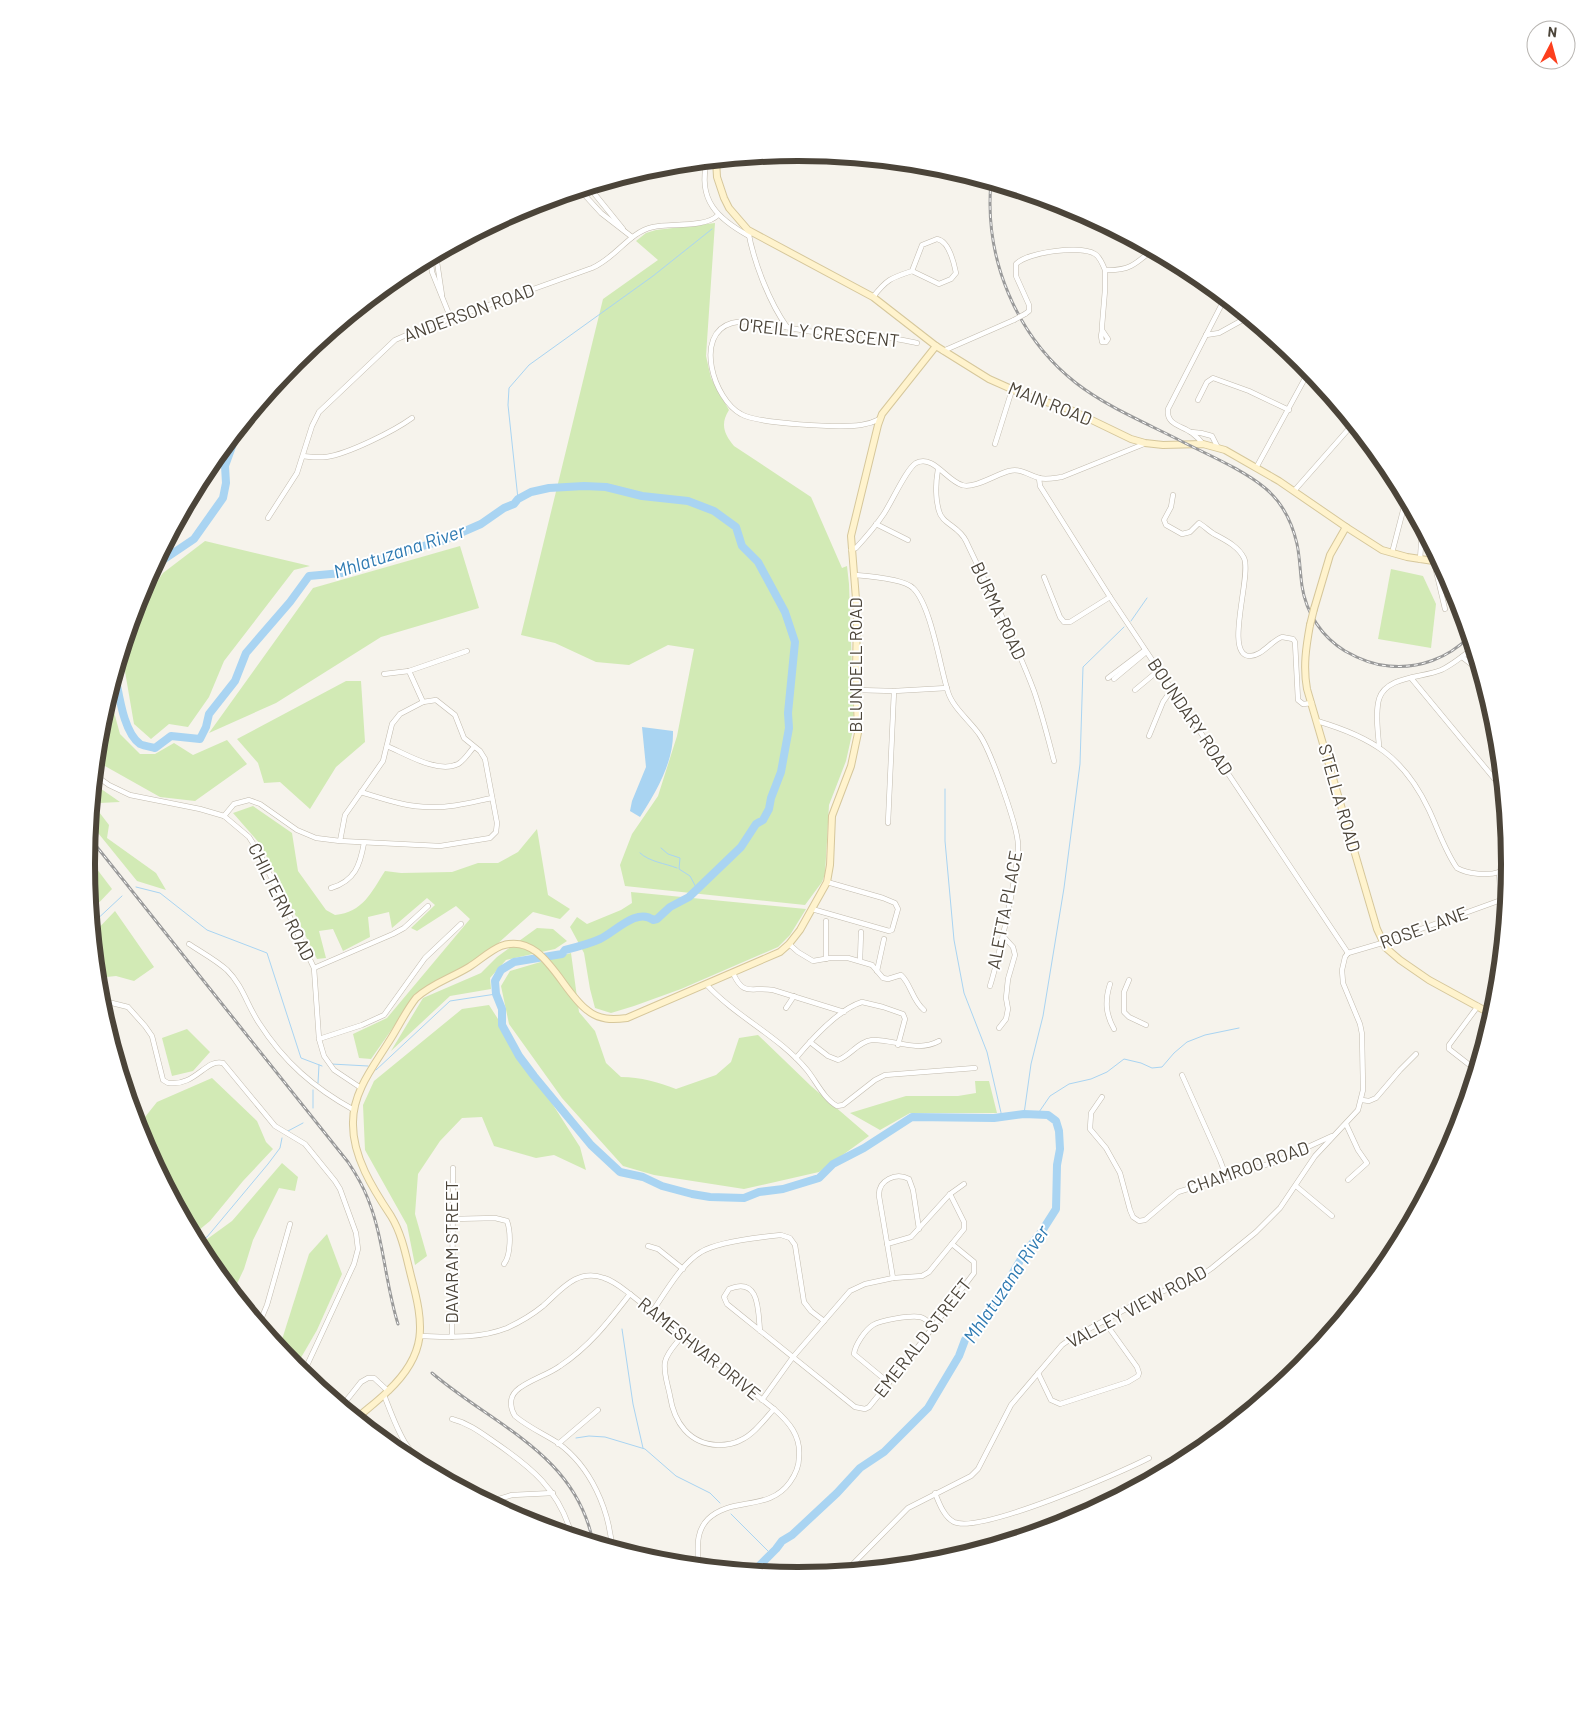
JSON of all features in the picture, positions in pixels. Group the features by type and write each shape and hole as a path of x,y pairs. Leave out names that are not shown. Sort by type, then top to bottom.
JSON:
{"street":[{"name":"MAIN ROAD","path":"716,166 717,177 724,198 748,233"},
{"name":"MAIN ROAD","path":"707,167 706,189 709,200 718,215 735,228 874,297 943,351 989,379 1012,390 1071,410 1125,436 1145,443 1163,445 1203,444 1218,448 1294,491 1374,546 1392,553 1433,561"},
{"path":"593,192 625,232"},
{"path":"584,194 601,213 632,237"},
{"name":"ANDERSON ROAD","path":"268,518 296,473 312,426 319,412 383,350 402,336 592,268 614,255 632,237 651,227 707,222 715,219 718,215"},
{"path":"748,233 768,292 776,310 787,327"},
{"path":"874,297 892,277 912,271 939,284 951,280 956,273 946,246 943,241 937,239 922,246 912,271"},
{"path":"943,351 1014,320 1029,311 1029,305 1015,272 1016,264 1022,259 1048,251 1084,251 1095,254 1099,258 1105,270 1102,330"},
{"path":"1105,270 1120,270 1133,266 1148,254"},
{"path":"438,260 437,262 442,295"},
{"path":"432,264 431,268 451,319"},
{"path":"1218,448 1212,436 1191,432 1172,423 1169,420 1168,409 1222,303"},
{"path":"1206,335 1219,333 1243,320"},
{"name":"O'REILLY CRESCENT","path":"880,419 862,425 849,426 787,422 752,418 741,414 733,409 719,390 713,373 711,352 714,337 720,330 732,323 748,322 808,332 862,334 917,343"},
{"name":"BLUNDELL ROAD","path":"361,1088 409,1008 423,992 459,973 500,947 518,945 536,951 582,1007 591,1014 615,1020 626,1018 771,957 790,944 827,882 830,865 832,816 851,766 858,733 857,612 850,536 855,514 880,419 886,408 936,346"},
{"path":"1198,400 1207,382 1213,378 1249,391 1289,410"},
{"path":"1256,468 1305,378"},
{"path":"995,444 1012,390"},
{"path":"303,456 326,457 338,454 396,428 412,418"},
{"path":"1294,491 1350,428"},
{"path":"1191,432 1203,444"},
{"path":"851,550 856,548 876,524 913,465 924,462 933,464 953,481 966,486 1014,470 1047,479 1062,476 1145,443"},
{"name":"BURMA ROAD","path":"938,469 939,511 943,519 959,530 964,536 1034,692 1054,761"},
{"name":"BOUNDARY ROAD","path":"1038,478 1040,486 1110,597 1348,953"},
{"path":"1173,495 1173,501 1164,520 1166,525 1182,534 1190,532 1198,523 1223,538 1243,557 1246,572 1238,622 1238,637 1242,653 1253,656 1277,639 1285,636 1293,639 1295,642 1298,700 1303,704 1312,703"},
{"path":"1392,553 1404,507"},
{"path":"876,524 908,540"},
{"name":"STELLA ROAD","path":"1346,528 1330,555 1310,625 1304,667 1307,689 1382,943 1390,953 1416,971 1485,1010"},
{"path":"1420,560 1421,539"},
{"name":"ALETTA PLACE","path":"855,575 903,583 916,590 928,615 947,688 953,702 979,734 989,752 1018,836 1016,867 1003,936 990,986"},
{"path":"1044,577 1060,617 1064,622 1070,622 1110,597"},
{"path":"1440,578 1445,609"},
{"path":"384,674 408,672 467,651"},
{"path":"1108,678 1146,651"},
{"path":"1114,679 1146,651"},
{"path":"1379,746 1378,708 1381,694 1394,683 1441,670 1468,652"},
{"path":"1462,657 1472,665"},
{"path":"1135,690 1159,670"},
{"path":"408,672 423,702"},
{"path":"1411,678 1496,780"},
{"path":"857,690 894,692 947,688"},
{"path":"1149,736 1163,702 1172,689"},
{"path":"888,823 894,692"},
{"path":"224,816 234,804 249,800 260,804 304,834 325,840 364,843 440,846 490,838 497,828 485,759 483,754 464,738 455,715 449,709 436,700 423,702 400,714 394,720 383,761 344,815 340,841"},
{"path":"1317,721 1379,746 1409,775 1419,790 1458,868 1469,873 1499,872 1500,893"},
{"path":"387,746 440,767 459,763 474,746"},
{"name":"CHILTERN ROAD","path":"100,779 130,795 200,809 224,816 240,828 255,846 314,968 319,1038 324,1056 328,1064 340,1075 361,1088"},
{"path":"361,792 425,807 457,805 492,798"},
{"path":"331,888 344,884 352,876 360,863 364,843"},
{"path":"812,909 889,932 892,930 898,909 895,903 827,882"},
{"name":"ROSE LANE","path":"1348,953 1382,943 1499,900"},
{"path":"314,968 399,931 428,906"},
{"path":"826,921 826,958"},
{"path":"319,1038 362,1025 384,1015 426,958 461,924"},
{"path":"860,961 861,932"},
{"path":"999,1028 1006,1019 1008,1009 1006,998 1008,978 1015,955 1013,947 1003,936"},
{"path":"877,971 884,939"},
{"path":"189,944 221,965 231,975 245,994 262,1027 277,1048 297,1070 320,1090 354,1110"},
{"path":"790,944 798,952 815,961 826,958 848,958 872,966 880,977 886,979 899,975 902,976 915,1001 924,1010"},
{"path":"1348,953 1344,960 1342,976 1344,988 1360,1024 1362,1034 1362,1100 1369,1101 1376,1098 1416,1054"},
{"path":"733,973 741,987 746,990 767,989 844,1012"},
{"path":"1130,980 1123,999 1124,1012 1129,1017 1146,1025"},
{"path":"706,984 796,1058 830,1101 837,1106 843,1106 875,1080 885,1075 975,1068"},
{"path":"1110,984 1106,1009 1114,1029"},
{"path":"786,1008 794,996"},
{"path":"109,1002 128,1007 145,1026 153,1040 163,1080 168,1083 185,1083 214,1062 223,1063 275,1126 305,1144 340,1189 356,1233 358,1249 342,1293 307,1366"},
{"path":"796,1058 810,1042 844,1012 858,1003 866,1002 902,1014 905,1019 898,1045"},
{"path":"1471,1066 1449,1049 1449,1045 1478,1006"},
{"path":"810,1042 828,1056 838,1060 868,1041 898,1045 925,1045 939,1041"},
{"path":"1182,1075 1226,1176"},
{"path":"361,1088 354,1110 353,1129 357,1149 376,1194 391,1216 401,1236 419,1312 420,1336 410,1366 386,1393 361,1415"},
{"name":"CHAMROO ROAD","path":"1102,1098 1091,1113 1090,1129 1106,1148 1120,1173 1130,1210 1133,1217 1139,1221 1145,1220 1178,1192 1275,1162 1335,1134"},
{"name":"VALLEY VIEW ROAD","path":"853,1564 908,1508 971,1476 978,1469 1012,1405 1067,1341 1150,1296 1199,1277 1269,1220 1296,1186 1315,1156 1358,1110 1362,1100"},
{"path":"1346,1124 1358,1150 1367,1163 1348,1180"},
{"name":"DAVARAM STREET","path":"452,1337 453,1168"},
{"path":"893,1278 879,1196 879,1187 883,1182 900,1176 909,1179 913,1190 919,1229"},
{"path":"887,1244 909,1239 950,1194 964,1184"},
{"path":"1296,1186 1332,1216"},
{"path":"762,1400 793,1358 850,1291 865,1284 927,1274 962,1232 964,1226 957,1205 950,1194"},
{"path":"452,1219 495,1218 507,1221 508,1249 507,1261 504,1264"},
{"path":"261,1318 267,1305 290,1224"},
{"path":"652,1312 683,1269 696,1255 708,1248 775,1236 786,1236 795,1245 804,1302 811,1311 824,1321"},
{"name":"EMERALD STREET","path":"760,1332 753,1291 743,1287 729,1289 724,1297 725,1302 760,1332 858,1409 866,1409 889,1384 969,1280 975,1269 971,1258 952,1244"},
{"path":"648,1246 658,1249 683,1269"},
{"name":"RAMESHVAR DRIVE","path":"420,1336 452,1337 486,1334 519,1322 534,1313 569,1282 581,1276 595,1275 611,1280 630,1294 774,1409 791,1426 797,1439 799,1456 794,1477 782,1491 770,1499 726,1509 708,1520 698,1539 698,1560"},
{"path":"611,1542 610,1525 600,1498 576,1460 558,1444 515,1416 511,1406 513,1395 519,1388 559,1367 574,1356 601,1331 630,1294"},
{"path":"889,1384 854,1354 857,1345 868,1330 874,1324 880,1322 912,1317 924,1318 933,1326"},
{"path":"1038,1373 1051,1400 1060,1404 1128,1382 1138,1376 1137,1367 1104,1321"},
{"path":"682,1336 667,1356 665,1365 672,1409 678,1422 688,1434 695,1439 707,1443 721,1445 735,1443 749,1435 774,1409"},
{"path":"345,1402 361,1382 368,1378 374,1378 386,1393 395,1423 410,1451"},
{"path":"558,1444 598,1410"},
{"path":"452,1419 468,1424 512,1454 542,1479 553,1492 562,1508 570,1529"},
{"path":"935,1493 944,1511 952,1520 960,1523 981,1522 1006,1516 1150,1458"},
{"path":"497,1499 512,1495 553,1492"}],"green space":[{"path":"715,223 706,356 711,378 729,410 726,415 724,429 734,446 811,497 842,568 847,566 854,725 846,761 829,805 825,874 822,882 805,905 625,886 620,865 632,834 658,796 677,736 694,649 668,645 629,665 596,662 555,643 521,635 603,299 658,260 636,241 646,233 656,230"},
{"path":"205,541 310,566 294,570 224,661 209,697 188,727 169,724 151,739 134,724 124,665 132,638 149,595 163,573"},
{"path":"460,546 479,608 381,637 276,703 209,733 313,588"},
{"path":"1391,569 1423,576 1436,604 1431,648 1378,639"},
{"path":"346,681 361,681 365,742 336,767 310,809 280,782 264,783 258,763 237,739"},
{"path":"113,709 120,734 140,754 155,754 174,743 193,755 227,740 247,764 195,801 160,797 102,765"},
{"path":"100,788 120,802 99,803 99,812 109,825 107,838 156,873 166,890 137,881 96,831"},
{"path":"253,806 292,833 298,871 326,910 335,915 353,910 359,906 370,894 385,871 401,873 452,872 478,863 498,863 518,852 537,829 548,895 570,909 560,919 533,912 495,946 456,974 418,992 371,1059 359,1058 353,1034 387,1018 470,919 456,906 417,931 411,928 435,905 427,898 392,928 389,912 368,917 370,937 343,951 333,929 319,931 326,958 317,959 261,845 233,813"},
{"path":"95,867 112,889 97,905"},
{"path":"631,892 806,909 790,935 778,947 681,989 611,1013 595,1008 584,953 570,927 577,917 587,924 621,910 632,903"},
{"path":"115,911 154,967 134,981 116,976 105,977 99,928"},
{"path":"537,928 553,929 567,941 555,949 506,960 490,978 491,989 450,996 391,1051 423,998 481,973 497,957"},
{"path":"571,953 579,1012 595,1031 606,1063 621,1077 649,1080 676,1089 716,1075 731,1062 739,1038 758,1035 811,1086 869,1136 819,1172 744,1189 654,1175 623,1166 562,1098 509,1024 501,986 510,971"},
{"path":"489,1005 580,1147 586,1170 554,1155 536,1158 494,1146 482,1117 462,1118 440,1141 418,1174 415,1214 427,1256 415,1265 407,1225 365,1150 363,1105 374,1081 462,1009"},
{"path":"187,1029 210,1052 193,1071 172,1076 162,1038"},
{"path":"212,1078 257,1121 266,1142 273,1149 243,1181 210,1221 198,1231 167,1175 143,1119 157,1102"},
{"path":"975,1081 989,1081 997,1113 910,1113 880,1130 850,1113 906,1096 958,1096 976,1093"},
{"path":"282,1163 298,1177 295,1191 279,1188 253,1240 244,1269 236,1286 204,1241 232,1221"},
{"path":"327,1234 342,1274 317,1330 300,1360 282,1341 309,1254"}],"water":[{"path":"642,727 673,731 673,743 663,776 640,817 630,811 632,801 646,767"}],"waterway":[{"path":"518,499 508,405 509,388 529,365 653,276 712,229"},
{"name":"Mhlatuzana River","path":"164,559 194,539 223,498 226,483 225,466 232,447"},
{"name":"Mhlatuzana River","path":"118,689 129,731 140,744 155,748 171,736 200,739 206,727 209,714 235,681 246,653 290,602 309,576 342,573 404,551 442,541 481,524 531,492 549,488 606,487 642,496 688,501 714,511 736,527 742,546 758,562 785,612 795,642 788,713 789,728 781,772 769,809 763,820 756,824 741,847 689,897 670,907 657,919 653,920 647,917 633,919 600,939 565,950 562,954 514,962 501,970 495,981 496,994 502,1009 502,1025 519,1056 534,1076 591,1145 620,1172 643,1177 662,1186 692,1194 710,1197 744,1198 759,1192 783,1189 819,1178 833,1164 864,1148 912,1117 994,1118 1024,1114 1048,1115 1056,1121 1059,1131 1060,1149 1057,1165 1056,1209 1024,1254 984,1322 965,1340 959,1356 928,1408 884,1452 860,1468 837,1493 792,1535 782,1541 760,1565"},
{"path":"1131,621 1147,598"},
{"path":"1024,1114 1031,1064 1043,1016 1064,888 1080,764 1083,667 1124,627"},
{"path":"945,789 945,841 954,940 964,993 987,1052 1002,1117"},
{"path":"661,848 668,854 680,858 679,869 690,876 697,889"},
{"path":"640,853 653,860 677,868"},
{"path":"136,887 160,893 207,930 267,953 301,1058 322,1066"},
{"path":"98,919 122,896"},
{"path":"376,1070 450,1001 496,994"},
{"path":"1037,1115 1050,1096 1069,1084 1091,1079 1107,1072 1124,1059 1152,1068 1162,1067 1187,1042 1205,1035 1239,1028"},
{"path":"331,1064 368,1066"},
{"path":"318,1083 319,1065"},
{"path":"313,1090 313,1108"},
{"path":"288,1131 303,1123"},
{"path":"203,1239 207,1237 268,1164 280,1148 282,1138"},
{"path":"622,1329 633,1404 643,1448"},
{"path":"576,1438 589,1436 605,1437 645,1449 676,1476 710,1493 720,1503"},
{"path":"731,1514 771,1554"}],"railway":[{"path":"991,188 990,211 999,267 1008,293 1021,319 1036,342 1055,364 1088,392 1127,414 1235,468 1256,481 1271,494 1285,513 1295,536 1302,586 1307,606 1316,623 1329,639 1345,651 1366,661 1400,666 1422,664 1452,651 1465,641"},
{"path":"96,846 348,1162 364,1189 378,1230 398,1324"},
{"path":"432,1373 529,1444 550,1463 569,1486 583,1511 591,1536"}]}
